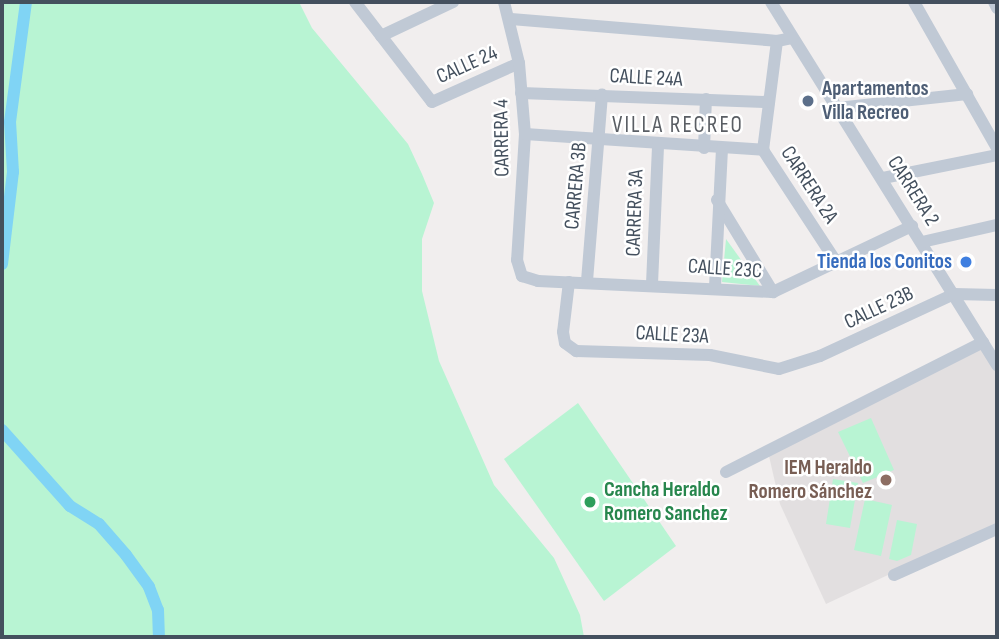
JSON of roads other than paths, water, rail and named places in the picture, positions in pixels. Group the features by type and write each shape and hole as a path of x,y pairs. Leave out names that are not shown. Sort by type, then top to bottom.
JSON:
{"street":[{"path":"355,2 381,36 453,2"},
{"name":"CARRERA 4","path":"503,2 511,19 519,63 526,134 517,260 522,276"},
{"name":"CARRERA 2","path":"771,2 997,365"},
{"path":"914,2 997,148"},
{"path":"993,2 997,8"},
{"path":"511,19 777,41 792,38"},
{"name":"CALLE 24","path":"381,36 432,102 519,63"},
{"name":"CARRERA 2A","path":"777,41 763,150 837,263"},
{"name":"CALLE 24A","path":"521,93 769,102"},
{"path":"838,108 967,94"},
{"name":"CARRERA 3B","path":"587,281 602,95"},
{"path":"704,148 706,99"},
{"path":"526,134 763,150"},
{"name":"CARRERA 3A","path":"652,284 658,144"},
{"path":"715,287 717,199 722,149"},
{"path":"883,178 997,155"},
{"path":"717,199 774,292"},
{"path":"922,242 997,225"},
{"name":"CALLE 23C","path":"522,276 538,281 652,284 774,292 912,226"},
{"name":"CALLE 23A","path":"569,282 565,343 576,351 710,355 779,369"},
{"name":"CALLE 23B","path":"779,369 820,356 954,294 997,295"},
{"path":"726,472 983,342"},
{"path":"894,575 997,529"}],"waterway":[{"path":"2,264 13,172 10,122 26,2"},
{"path":"2,430 70,506 99,524 126,555 149,587 158,610 159,637"}],"place":[{"name":"Apartamentos Villa Recreo","path":"808,101"},
{"name":"Tienda los Conitos","path":"966,262"},
{"name":"IEM Heraldo Romero Sánchez","path":"886,480"},
{"name":"Cancha Heraldo Romero Sanchez","path":"590,502"}],"district":[{"name":"VILLA RECREO","path":"678,125"}]}
